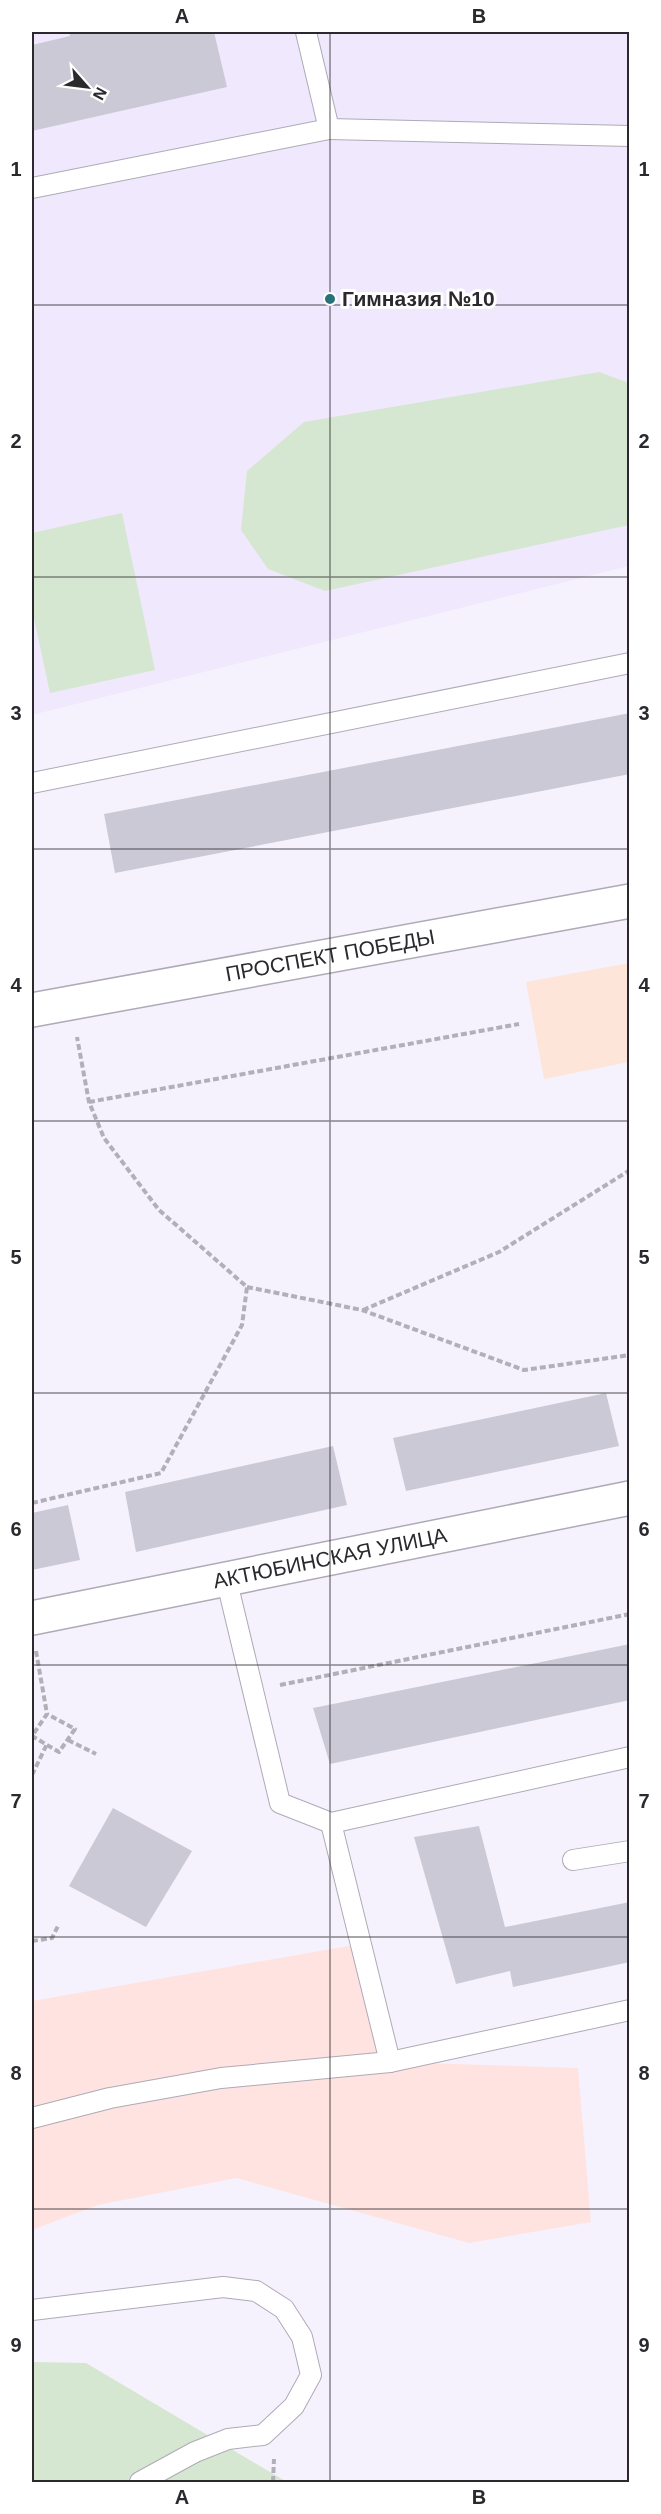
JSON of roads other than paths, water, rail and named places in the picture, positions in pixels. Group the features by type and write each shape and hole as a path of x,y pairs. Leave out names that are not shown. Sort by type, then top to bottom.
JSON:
{"street":[{"name":"ПРОСПЕКТ ПОБЕДЫ","path":"32,1010 630,901"},
{"name":"АКТЮБИНСКАЯ УЛИЦА","path":"33,1632 226,1578 630,1498"}],"lane":[{"path":"306,32 329,129"},
{"path":"32,188 329,129 630,136"},
{"path":"32,783 630,663"},
{"path":"226,1578 280,1803 332,1823 630,1757"},
{"path":"332,1823 390,2062"},
{"path":"573,1860 630,1851"},
{"path":"32,2118 110,2098 221,2078 390,2062 630,2010"},
{"path":"32,2310 223,2287 256,2291 285,2309 302,2337 311,2375 294,2406 263,2435 228,2439 195,2452 140,2482"}],"place":[{"name":"Гимназия №10","path":"330,299"}]}
